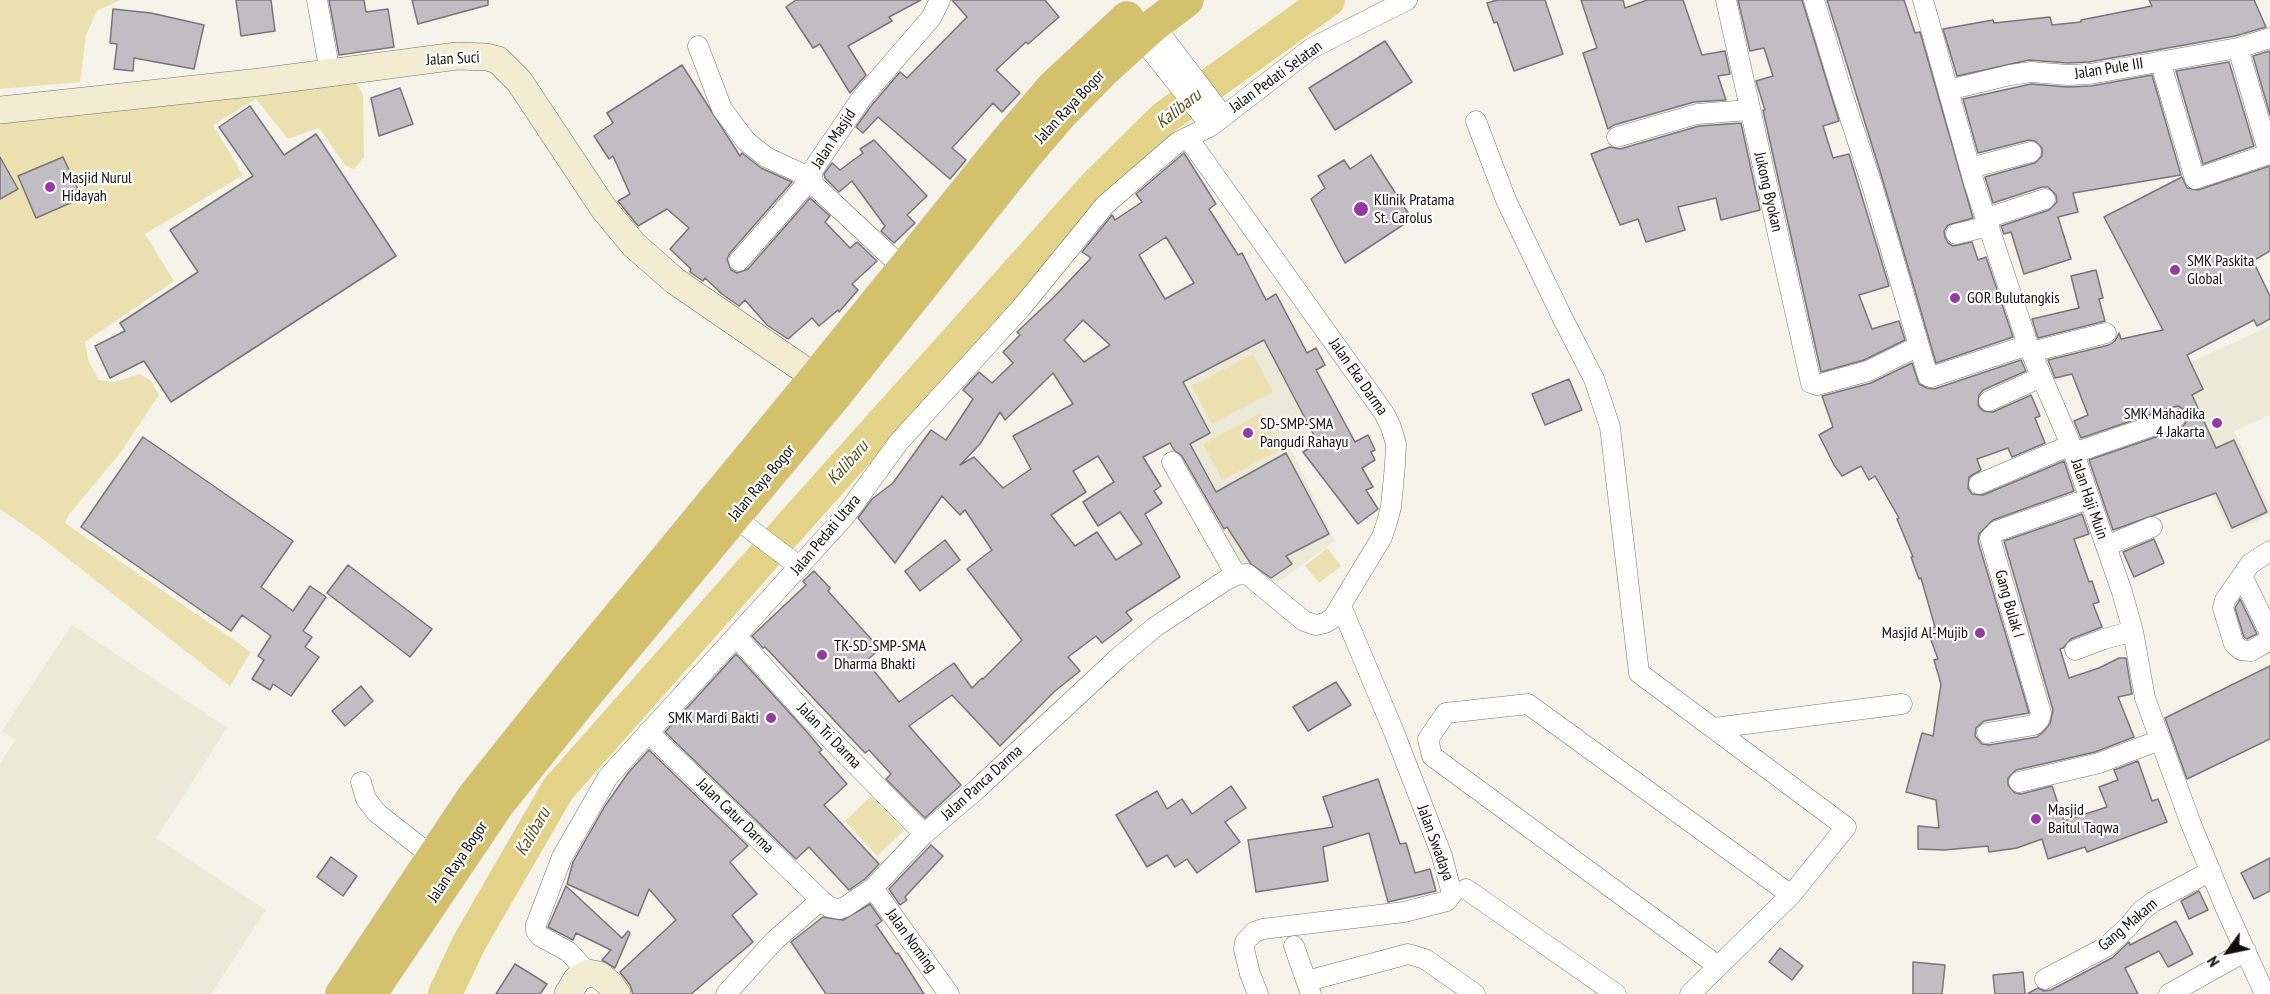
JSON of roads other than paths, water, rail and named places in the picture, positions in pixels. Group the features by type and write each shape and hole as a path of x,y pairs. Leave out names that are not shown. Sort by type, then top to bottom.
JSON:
{"highway":[{"name":"Jalan Raya Bogor","path":"342,994 474,796 568,677 827,385 1079,95 1154,34 1187,0"},
{"name":"Jalan Raya Bogor","path":"370,994 498,804 734,517 827,385 903,268 1053,87 1092,50 1154,34"}],"street":[{"path":"317,0 330,73"},
{"name":"Jalan Masjid","path":"903,268 812,181 812,171 861,99 931,18 940,0"},
{"name":"Jalan Pedati Selatan","path":"1217,121 1312,48 1407,0"},
{"name":"Jukong Byokan","path":"1726,0 1811,383 1816,385 1869,370 1919,346"},
{"path":"1814,0 1930,377 2029,349 2106,333"},
{"name":"Jalan Haji Muin","path":"1923,0 1970,168 2029,349 2072,449 2122,592 2133,631 2145,698 2211,871 2265,994"},
{"path":"1154,34 1217,121"},
{"name":"Jalan Pule III","path":"1948,90 2031,72 2090,74 2238,48 2270,38"},
{"path":"698,46 722,109 746,141 766,157 812,181 803,188 740,261"},
{"path":"2160,61 2195,179 2269,154 2238,48"},
{"name":"Jalan Suci","path":"0,110 330,73 457,56 487,57 498,60 508,68 525,89 618,228 654,263 714,299 827,385"},
{"path":"1617,137 1697,114 1749,110"},
{"name":"Jalan Pedati Utara","path":"588,973 569,952 540,936 536,931 536,925 571,838 608,777 845,516 898,443 1021,308 1105,205 1178,142 1217,121"},
{"path":"1476,121 1506,200 1594,379 1610,426 1640,673 1846,827 1791,895 1690,994"},
{"name":"Jalan Eka Darma","path":"1188,138 1384,413 1396,444 1391,507 1382,537 1333,618 1325,623 1316,624 1304,621 1244,576"},
{"path":"1970,168 2031,152"},
{"path":"1956,234 2045,199"},
{"path":"1989,401 2041,377"},
{"path":"1979,484 2072,449 2175,418"},
{"path":"1172,462 1244,576"},
{"name":"Gang Bulak I","path":"1987,733 2034,725 2041,713 1990,538 1997,531 2088,499"},
{"path":"734,517 800,567"},
{"path":"2106,546 2152,528"},
{"path":"2270,551 2250,564 2225,600 2223,608 2235,644 2241,650 2251,651 2270,640"},
{"name":"Jalan Panca Darma","path":"821,900 829,907 845,908 873,888 924,834 975,791 1068,702 1132,646 1155,627 1244,576"},
{"path":"2242,576 2270,633"},
{"name":"Jalan Swadaya","path":"1258,994 1250,974 1245,949 1245,942 1254,932 1404,912 1447,900 1452,894 1442,856 1341,606"},
{"path":"2076,650 2133,631"},
{"name":"Jalan Tri Darma","path":"736,636 807,715 924,834"},
{"path":"1718,966 1432,756 1428,739 1446,713 1528,704 1791,895"},
{"path":"1714,728 1902,705"},
{"name":"Jalan Catur Darma","path":"648,732 821,900"},
{"path":"2019,782 2098,763 2160,740"},
{"path":"361,782 366,799 377,813 433,857"},
{"name":"Gang Makam","path":"2045,979 2106,947 2153,902 2211,871"},
{"name":"Jalan Noming","path":"873,888 949,994"},
{"path":"1466,889 1616,994"},
{"path":"726,994 774,940 821,900"},
{"path":"1294,946 1309,988 1408,954 1425,959 1475,994"},
{"path":"2169,994 2246,951"},
{"path":"568,994 578,979 588,973 599,975 617,994"}],"waterway":[{"name":"Kalibaru","path":"445,994 469,943 558,789 798,518 1096,185 1164,118 1328,0"}],"place":[{"name":"Masjid Nurul Hidayah","path":"50,187"},
{"name":"Klinik Pratama St. Carolus","path":"1361,209"},
{"name":"SMK Paskita Global","path":"2175,270"},
{"name":"GOR Bulutangkis","path":"1955,298"},
{"name":"SMK Mahadika 4 Jakarta","path":"2217,423"},
{"name":"SD-SMP-SMA Pangudi Rahayu","path":"1248,433"},
{"name":"Masjid Al-Mujib","path":"1980,633"},
{"name":"TK-SD-SMP-SMA Dharma Bhakti","path":"822,655"},
{"name":"SMK Mardi Bakti","path":"771,718"},
{"name":"Masjid Baitul Taqwa","path":"2036,819"}]}
